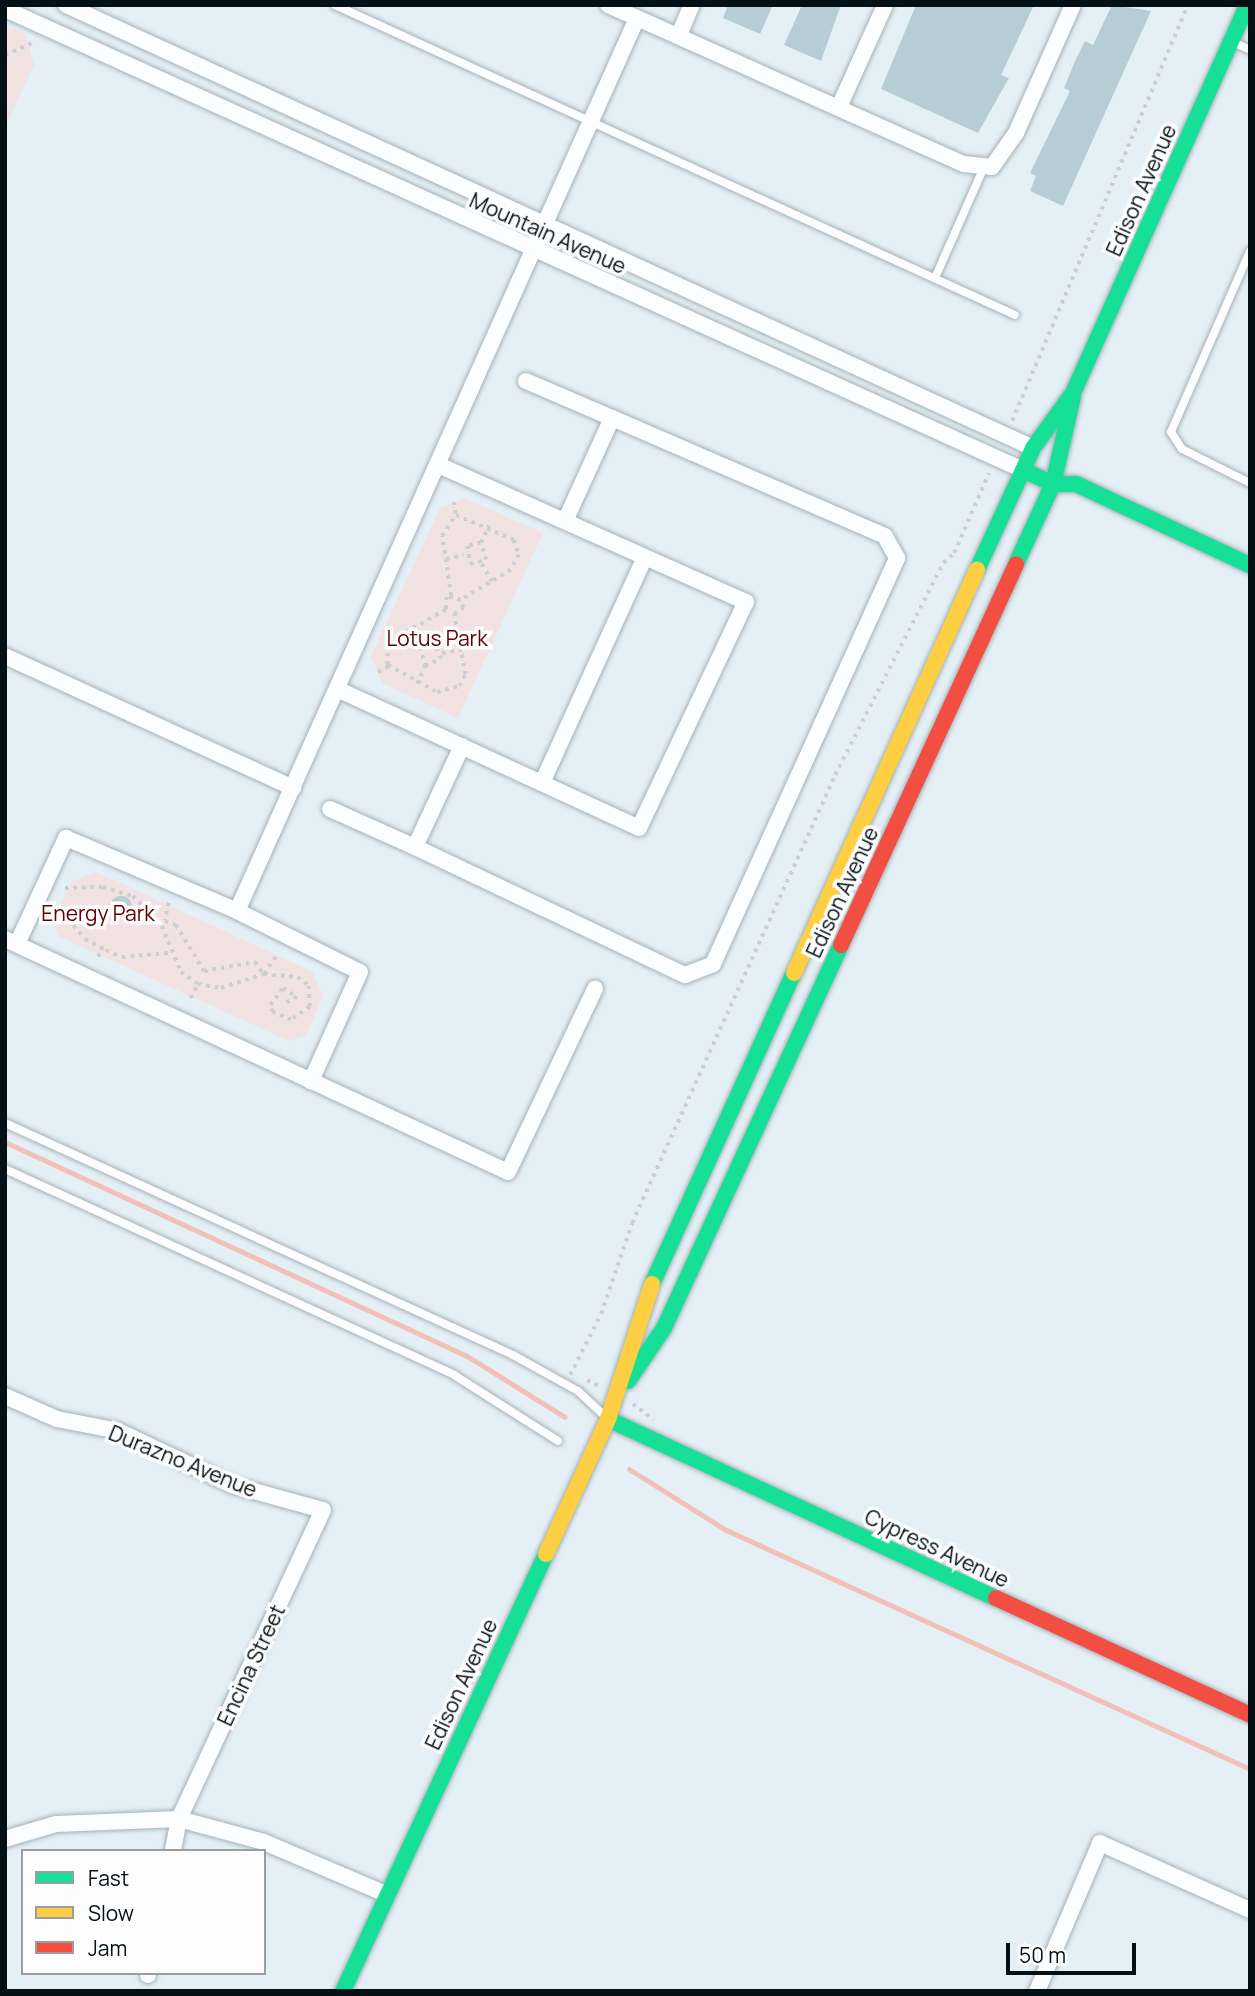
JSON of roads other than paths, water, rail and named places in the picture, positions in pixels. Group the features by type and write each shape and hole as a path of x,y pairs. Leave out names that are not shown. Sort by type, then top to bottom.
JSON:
{"main road":[{"name":"Edison Avenue","path":"343,1991 608,1419 617,1396 639,1314 1033,448 1073,393 1247,5"},
{"name":"Edison Avenue","path":"617,1396 664,1328 1053,484 1062,463 1073,393"},
{"name":"Mountain Avenue","path":"1033,448 1062,463 1076,484"},
{"name":"Mountain Avenue","path":"1023,470 1053,484 1076,484 1250,565"},
{"name":"Cypress Avenue","path":"608,1419 1250,1715"}],"street":[{"path":"608,5 964,164 984,167 992,167 1016,133 1073,5"},
{"path":"679,36 692,5"},
{"path":"839,107 885,5"},
{"path":"65,36 74,7"},
{"name":"Mountain Avenue","path":"74,7 541,227 1033,448"},
{"name":"Mountain Avenue","path":"5,9 1023,470"},
{"path":"237,911 636,18"},
{"path":"330,809 415,846 685,975 713,964 897,558 885,536 526,381"},
{"path":"565,520 612,418"},
{"path":"337,689 639,828 746,602 438,465"},
{"path":"542,783 646,557"},
{"path":"5,656 293,788"},
{"path":"415,846 462,746"},
{"path":"311,1081 360,972 237,911 66,838 11,942 311,1081 508,1172 595,989"},
{"name":"Durazno Avenue","path":"5,1396 57,1419 118,1431 232,1485 323,1510"},
{"name":"Encina Street","path":"173,1849 179,1819 323,1510"},
{"path":"5,1839 56,1824 179,1819 264,1842 386,1894"},
{"path":"1037,1991 1100,1843 1250,1910"}],"lane":[{"path":"335,5 1015,314"},
{"path":"1230,41 1250,50"},
{"path":"935,278 984,167"},
{"path":"1250,251 1171,432 1182,449 1250,483"},
{"path":"5,1123 566,1384 608,1419"},
{"path":"5,1169 454,1376 558,1441"}],"waterway":[{"path":"5,1142 467,1356 565,1417"},
{"path":"629,1469 726,1530 1250,1769"}],"park label":[{"name":"Lotus Park","path":"437,638"},
{"name":"Energy Park","path":"98,913"}]}
